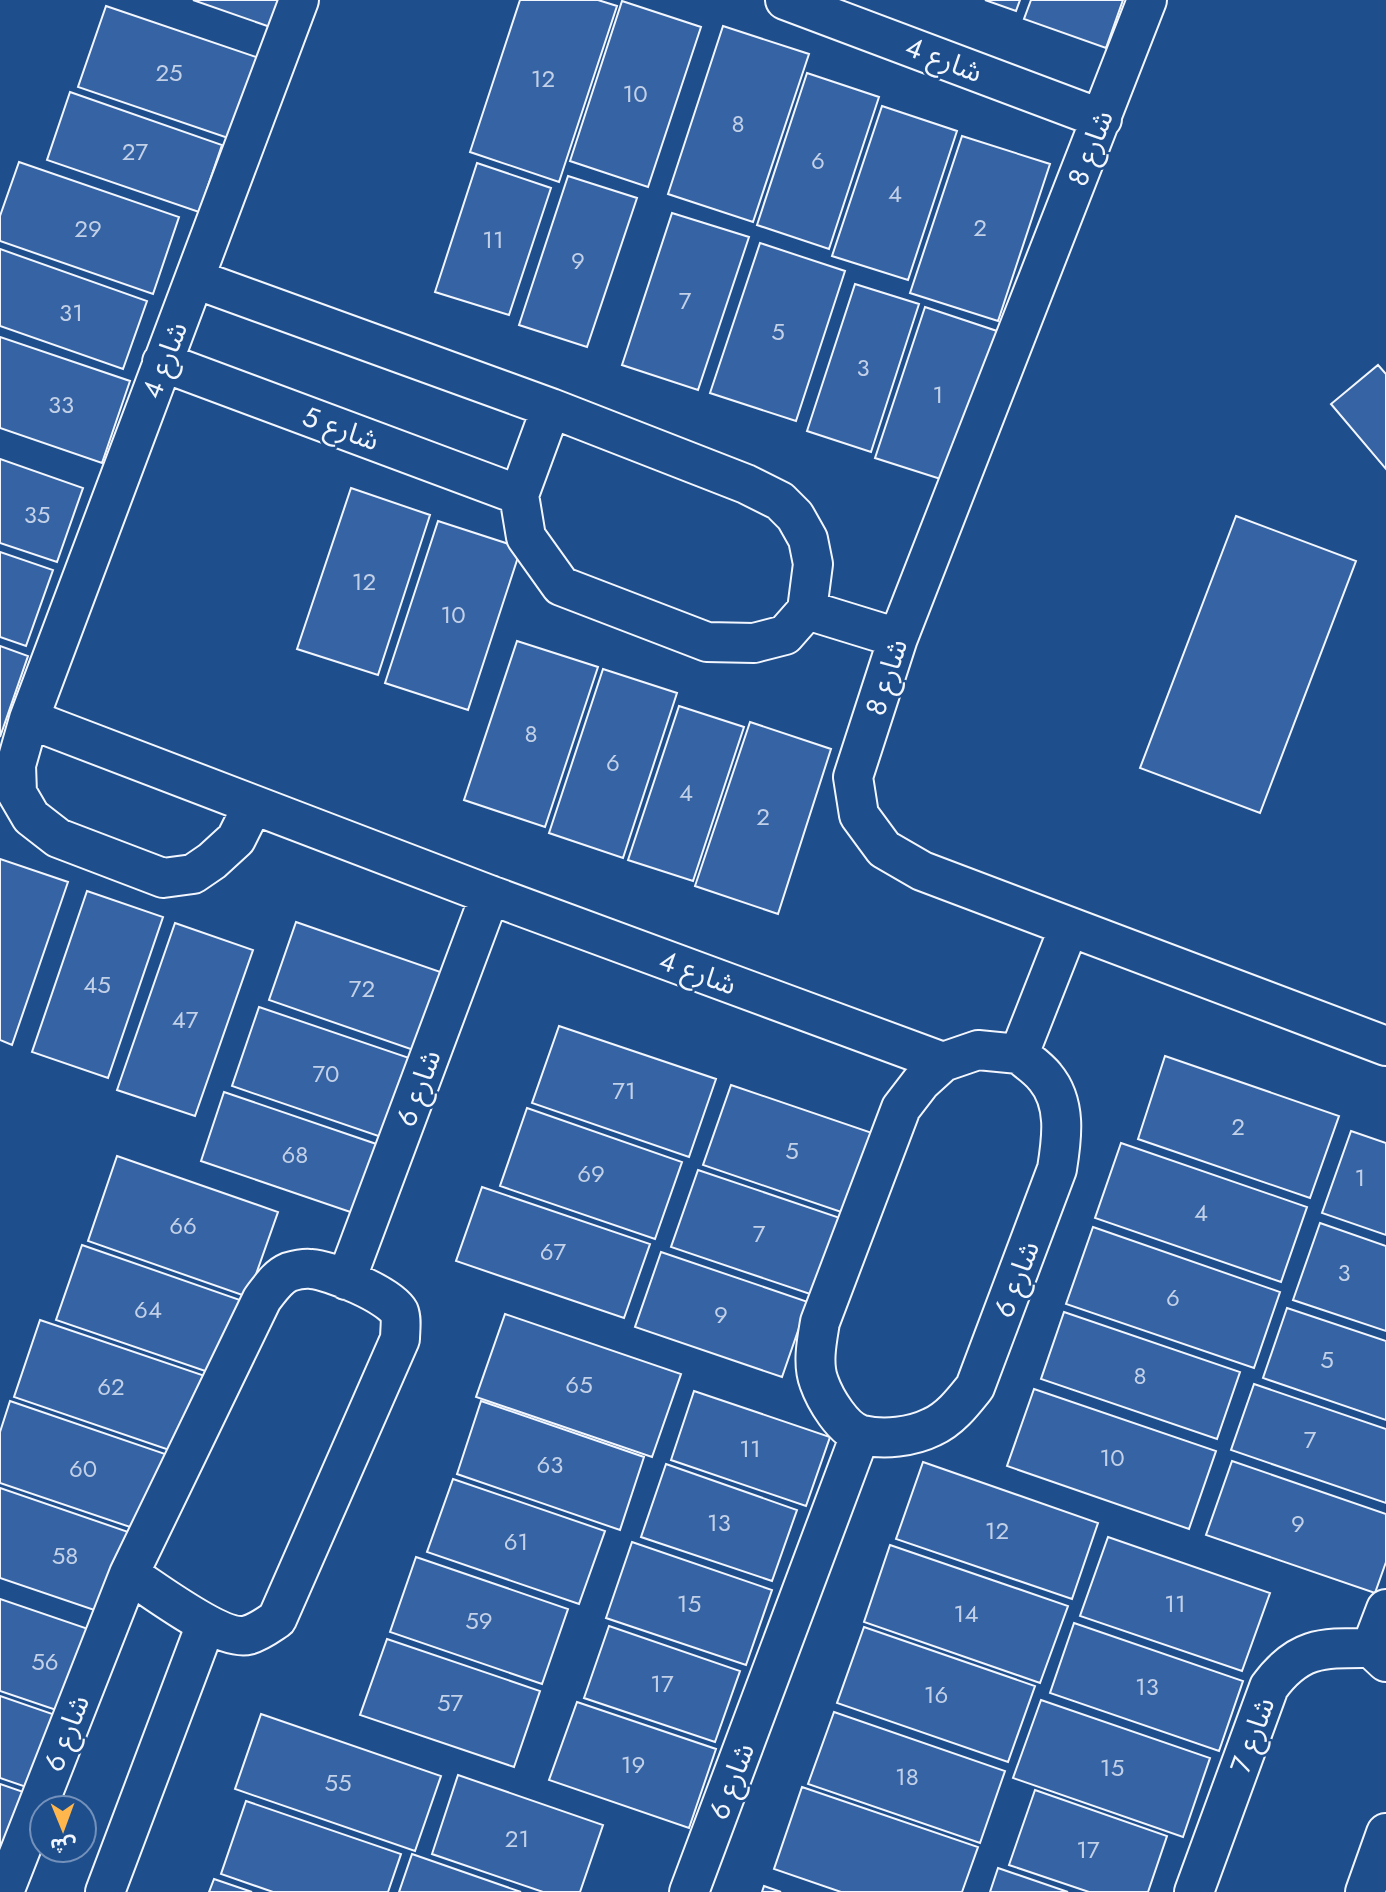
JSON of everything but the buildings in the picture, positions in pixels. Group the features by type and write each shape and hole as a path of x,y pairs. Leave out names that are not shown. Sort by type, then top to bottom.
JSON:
{"street":[{"name":"شارع 4","path":"253,805 236,839 212,861 192,874 163,878 58,838 31,817 17,793 16,765 29,719 299,0"},
{"name":"شارع 4","path":"785,0 1102,119"},
{"name":"شارع 8","path":"1147,0 898,638 853,777 859,815 884,849 922,871 1386,1046"},
{"path":"195,279 551,408 746,484 780,501 794,516 808,539 813,564 807,610 785,635 754,643 707,642 561,586 526,537 519,495 551,408"},
{"name":"شارع 5","path":"162,362 519,495"},
{"path":"807,610 898,638"},
{"name":"شارع 4","path":"29,719 489,895 943,1062"},
{"name":"شارع 6","path":"346,1280 489,895"},
{"path":"860,1435 838,1418 818,1380 816,1351 820,1322 901,1108 920,1082 943,1062 978,1050 1019,1054 1069,927"},
{"name":"شارع 6","path":"689,1892 860,1435 897,1437 932,1427 956,1409 975,1387 1057,1169 1062,1135 1059,1104 1046,1077 1019,1054"},
{"name":"شارع 6","path":"4,1892 129,1574 262,1299 281,1276 302,1269 313,1269 346,1280 394,1306 400,1313 400,1339 277,1619 246,1636 234,1635 206,1624 129,1574"},
{"name":"شارع 7","path":"1194,1892 1269,1687 1283,1668 1302,1655 1334,1648 1379,1655 1386,1609"},
{"path":"105,1892 206,1624"},
{"path":"1365,1892 1386,1833"}]}
